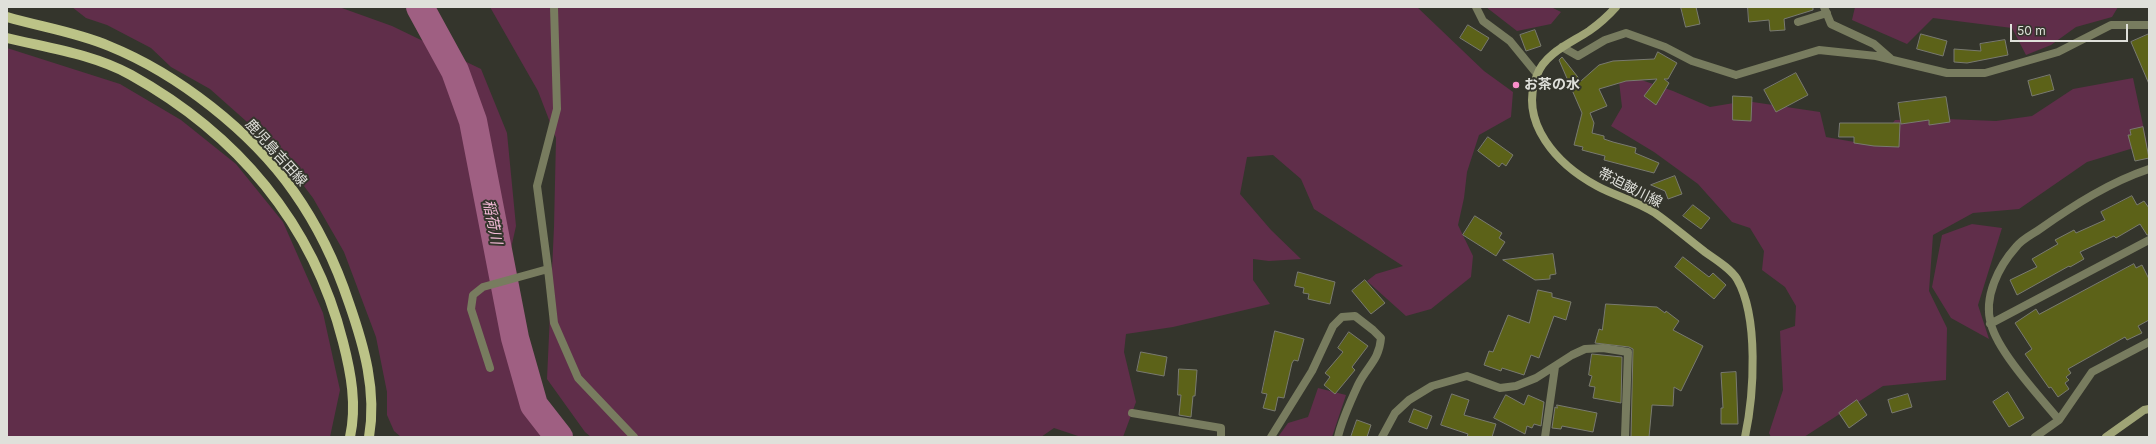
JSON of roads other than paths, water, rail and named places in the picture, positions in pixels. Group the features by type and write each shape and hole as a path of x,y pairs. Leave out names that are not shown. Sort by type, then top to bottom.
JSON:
{"main road":[{"name":"鹿児島吉田線","path":"7,17 72,33 102,43 147,65 191,93 230,123 294,191 321,236 341,280 355,319 368,370 371,393 371,424 369,437"},
{"name":"鹿児島吉田線","path":"7,38 97,60 130,75 178,104 210,130 257,175 286,213 310,254 336,315 353,390 353,422 350,437"}],"street":[{"path":"554,7 557,109 537,186 554,322 578,378 634,437"},
{"path":"1476,7 1483,21 1510,41 1537,74"},
{"name":"帯迫皷川線","path":"1616,7 1590,30 1562,47 1547,59 1537,74 1531,105 1537,128 1546,143 1579,176 1654,213 1724,265 1736,278 1743,293 1751,323 1750,408 1745,437"},
{"path":"1798,22 1826,10 1831,24 1874,44 1892,60"},
{"path":"1562,47 1578,56 1605,40 1626,33 1665,47 1692,61 1736,75 1819,50 1876,56 1947,73 1985,73 2058,52 2111,25 2149,25"},
{"path":"2059,420 2000,346 1990,324 1994,282 1998,271 2017,245 2080,202 2125,177 2149,169"},
{"path":"1990,324 2149,240"},
{"path":"490,368 471,309 473,295 483,287 536,274 548,269"},
{"path":"1271,437 1312,371 1333,326 1342,317 1355,316 1381,338 1380,350 1376,359 1358,384 1338,437"},
{"path":"2035,437 2059,420 2092,372 2149,342"},
{"path":"1382,437 1395,413 1409,400 1432,386 1467,376 1500,388 1516,386 1536,378 1572,355 1585,349 1603,348 1628,352 1625,437"},
{"path":"1545,437 1555,367"},
{"path":"2106,437 2144,410 2149,409"},
{"path":"1132,413 1221,428 1221,437"}],"waterway":[{"name":"稲荷川","path":"420,7 455,71 473,121 515,338 534,405 559,437"}],"place":[{"name":"お茶の水","path":"1516,85"}]}
